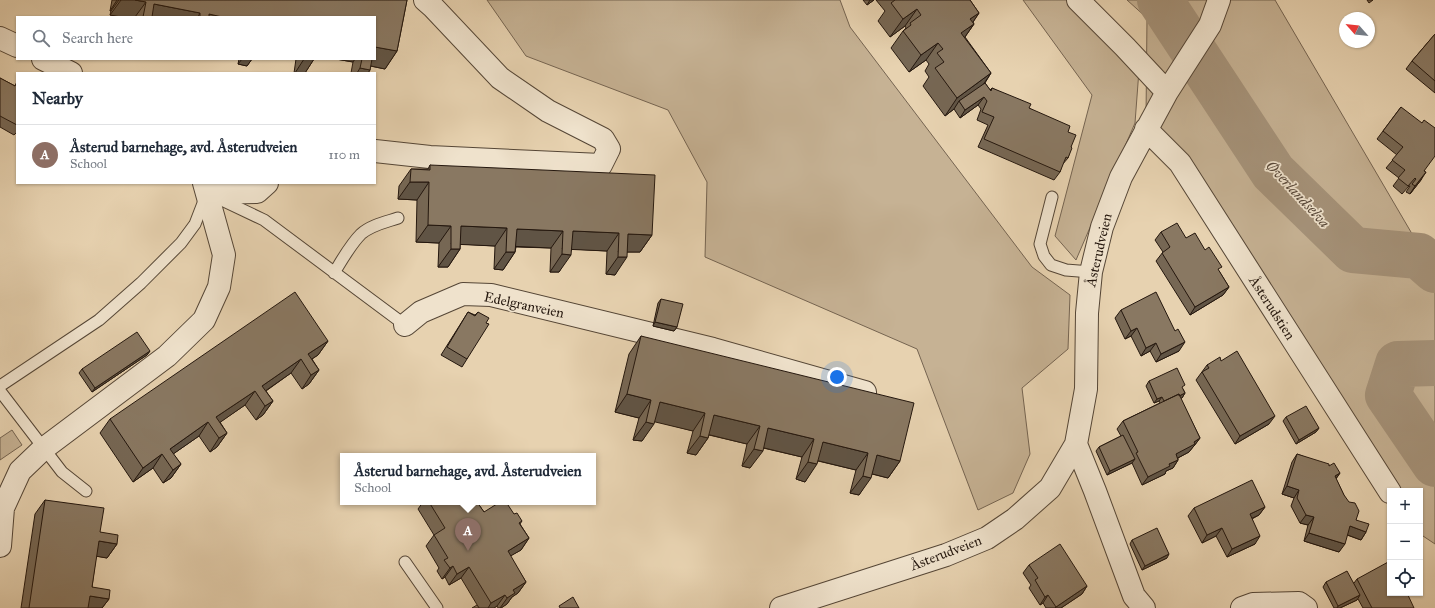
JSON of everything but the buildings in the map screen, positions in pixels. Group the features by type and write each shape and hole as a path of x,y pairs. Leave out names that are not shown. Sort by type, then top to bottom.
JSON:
{"street":[{"path":"376,151 430,157 601,165 609,149 603,139 548,111 500,78 425,0"},
{"path":"1078,0 1167,92"},
{"name":"Åsterudveien","path":"781,608 946,556 987,538 1015,519 1050,488 1076,444 1086,389 1087,313 1091,272 1102,227 1121,176 1167,92 1210,25 1219,0"},
{"path":"0,38 16,46"},
{"path":"45,60 70,72"},
{"name":"Åsterudstien","path":"1146,129 1180,163 1387,488"},
{"path":"0,546 3,508 20,471 43,448 167,356 204,320 218,287 224,255 206,188 257,192 266,184"},
{"name":"Edelgranveien","path":"405,325 421,312 463,294 491,295 713,349 867,392"},
{"path":"1076,444 1134,596 1144,608"},
{"path":"1242,608 1253,604 1299,603 1306,608"}],"lane":[{"path":"0,386 99,320 141,283 181,243 195,224 206,188"},
{"name":"Edelgranveien","path":"206,188 264,220 405,325"},
{"path":"1052,197 1043,226 1040,244 1044,256 1051,265 1066,270 1091,272"},
{"path":"334,272 353,244 362,234 375,226 398,218"},
{"path":"0,391 62,472 86,491"},
{"path":"405,562 437,608"}],"shaded area":[{"path":"487,0 840,0 850,27 1032,267 1070,295 1068,349 1022,388 1030,454 1013,493 978,510 917,349 705,257 707,182 668,110 526,56"},
{"path":"1023,0 1069,0 1139,70 1135,123 1076,260 1055,236 1092,95"},
{"path":"1127,0 1275,0 1435,273 1435,544 1423,536 1423,488 1388,488 1146,117 1147,18"},
{"path":"12,430 22,445 0,460 0,438"}],"waterway":[{"name":"Øverlandselva","path":"1160,0 1273,172 1353,250 1419,256 1435,270"},
{"name":"Øverlandselva","path":"1435,363 1398,364 1388,395 1435,464"}],"place":[{"name":"Åsterud barnehage, avd. Åsterudveien","path":"468,551"}]}
